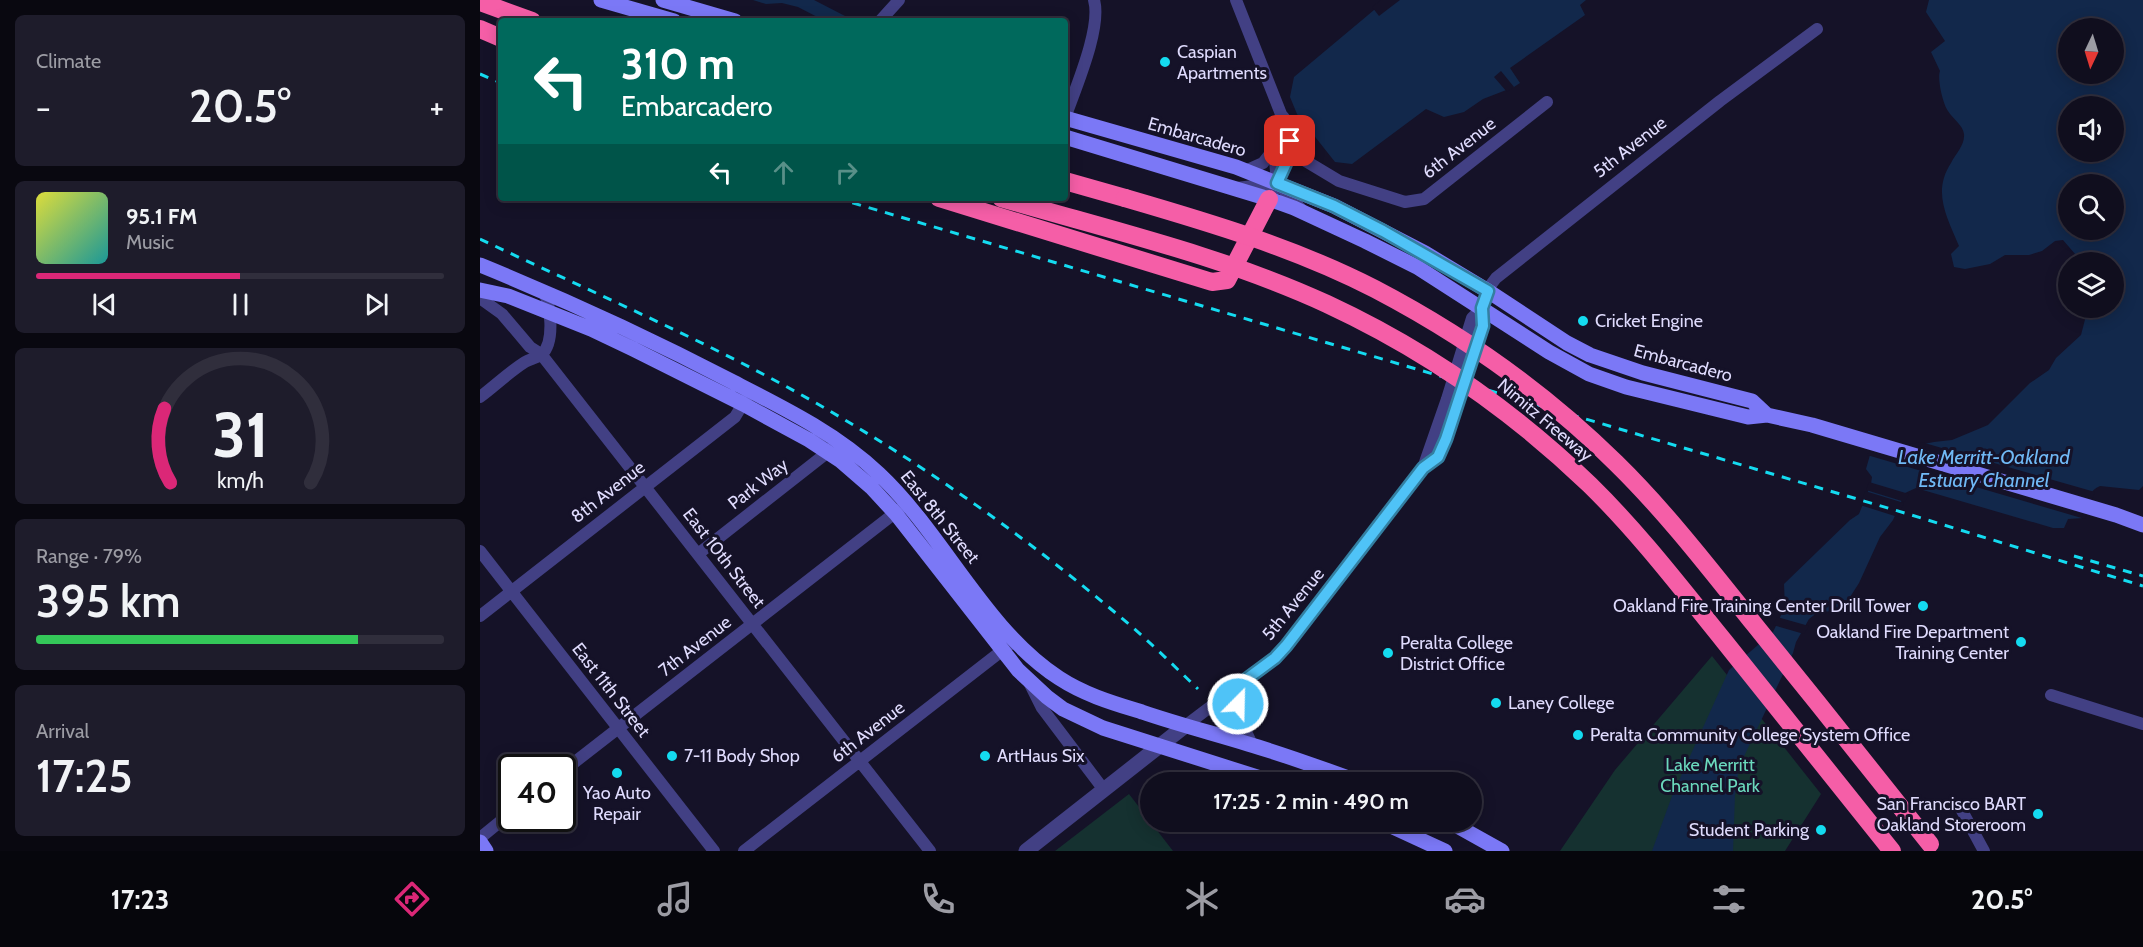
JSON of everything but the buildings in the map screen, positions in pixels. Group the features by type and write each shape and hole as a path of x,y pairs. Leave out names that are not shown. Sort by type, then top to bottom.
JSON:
{"highway":[{"path":"480,2 524,18"},
{"path":"480,29 498,37"},
{"name":"Nimitz Freeway","path":"1068,182 1242,233 1324,265 1375,289 1434,322 1491,359 1527,386 1596,444 1663,513 1935,849"},
{"path":"949,201 1212,282 1227,280 1273,191"},
{"name":"Nimitz Freeway","path":"1011,201 1218,261 1293,290 1346,314 1407,346 1485,397 1558,456 1624,521 1669,573 1892,851"}],"main road":[{"path":"601,0 664,18"},
{"path":"668,1 725,18"},
{"name":"Embarcadero","path":"1068,119 1245,171 1306,213 1398,257 1539,346 1588,374 1626,387 1748,417 1767,415 1859,438 2116,514 2138,523"},
{"name":"Embarcadero","path":"1068,138 1234,188 1273,191 1334,206 1488,291 1590,355 1642,373 1752,401 1767,415"},
{"name":"East 8th Street","path":"480,265 543,291 679,354 747,397 833,446 856,473 901,509 1014,640 1042,666 1074,687 1110,702 1250,744 1330,772"},
{"name":"East 8th Street","path":"480,290 508,296 549,312 747,397"},
{"name":"East 8th Street","path":"901,509 1002,651 1047,698 1103,728 1242,772"},
{"path":"1404,832 1445,851"},
{"path":"1468,832 1502,851"},
{"path":"480,840 486,851"}],"street":[{"path":"883,18 899,0"},
{"path":"1068,109 1093,34 1096,18 1094,0"},
{"path":"1236,0 1281,114 1289,126 1289,151 1273,191"},
{"name":"5th Avenue","path":"1026,851 1275,658 1286,646 1423,468 1472,318 1482,308 1496,278 1720,101 1816,29"},
{"name":"6th Avenue","path":"1289,151 1339,181 1405,202 1424,199 1547,102"},
{"path":"1273,191 1274,149 1281,114"},
{"path":"1245,171 1263,163 1274,149"},
{"path":"480,397 524,362 541,354 549,336 549,304 543,291"},
{"name":"East 10th Street","path":"480,298 507,320 530,347 541,354 930,851"},
{"name":"8th Avenue","path":"480,616 735,417 747,397"},
{"name":"Park Way","path":"698,554 833,446"},
{"name":"7th Avenue","path":"576,761 901,509"},
{"name":"East 11th Street","path":"480,551 714,851"},
{"name":"6th Avenue","path":"744,851 1014,640"},
{"path":"1244,681 1237,717 1250,744"},
{"name":"East 8th Street","path":"1030,682 1042,708 1104,790"},
{"path":"2050,695 2143,724"},
{"path":"1960,807 1984,851"},
{"path":"480,840 498,824"}],"green space":[{"name":"Lake Merritt Channel Park","path":"1712,656 1821,794 1785,851 1560,851 1615,770"},
{"path":"1129,794 1140,808 1140,832 1158,832 1173,851 1055,851"}],"water":[{"path":"753,0 814,0 846,18 819,18 798,7 782,3 766,4"},
{"path":"1386,0 1586,0 1580,5 1585,15 1510,68 1520,83 1514,87 1483,99 1464,112 1444,117 1426,109 1352,164 1335,162 1297,114 1290,97 1294,77"},
{"name":"Lake Merritt-Oakland Estuary Channel","path":"1929,0 2143,0 2143,486 2139,490 2100,486 2096,488 2092,491 2086,504 2083,518 2068,519 2064,528 2053,528 1916,488 1905,493 1893,520 1880,537 1859,583 1843,608 1836,611 1818,612 1809,619 1796,642 1793,653 1739,767 1735,795 1733,851 1652,851 1672,796 1729,670 1773,632 1785,607 1784,584 1859,514 1871,484 1872,477 1866,469 1870,455 1952,440 1988,425 2030,383 2049,370 2056,358 2081,335 2085,318 2124,318 2124,252 2073,252 2063,240 2055,241 2042,251 2029,255 2005,255 1990,264 1965,269 1954,267 1951,254 1959,246 1946,215 1942,194 1945,174 1962,145 1964,134 1960,125 1946,108 1939,80 1940,71 1931,52 1945,41 1926,12"}],"pier":[{"path":"1381,0 1400,0 1379,16 1372,7"},
{"path":"1501,71 1514,87 1507,92 1494,77"},
{"path":"1921,442 2095,492 2085,519 1867,455 1869,452"},
{"path":"1869,482 1909,494 1905,502 1866,490"},
{"path":"1865,491 1904,503 1898,517 1860,505"},
{"path":"1777,617 1809,626 1804,634 1773,625"}],"railway":[{"path":"480,74 498,82"},
{"path":"846,201 1908,514 2143,586"},
{"path":"480,239 756,370 881,442 986,512 1053,562 1159,651 1198,689"},
{"path":"2074,556 2143,576"}],"place":[{"name":"Caspian Apartments","path":"1165,62"},
{"name":"Cricket Engine","path":"1583,321"},
{"name":"Oakland Fire Training Center Drill Tower","path":"1923,606"},
{"name":"Oakland Fire Department Training Center","path":"2021,642"},
{"name":"Peralta College District Office","path":"1388,653"},
{"name":"Laney College","path":"1496,703"},
{"name":"Peralta Community College System Office","path":"1578,735"},
{"name":"7-11 Body Shop","path":"672,756"},
{"name":"ArtHaus Six","path":"985,756"},
{"name":"Yao Auto Repair","path":"617,773"},
{"name":"San Francisco BART Oakland Storeroom","path":"2038,814"},
{"name":"Student Parking","path":"1821,830"}],"route":[{"path":"1238,704 1244,681 1275,658 1286,646 1389,510 1423,468 1438,457 1483,326 1482,308 1488,291 1383,231 1334,206 1277,183 1287,161 1290,141"}]}
